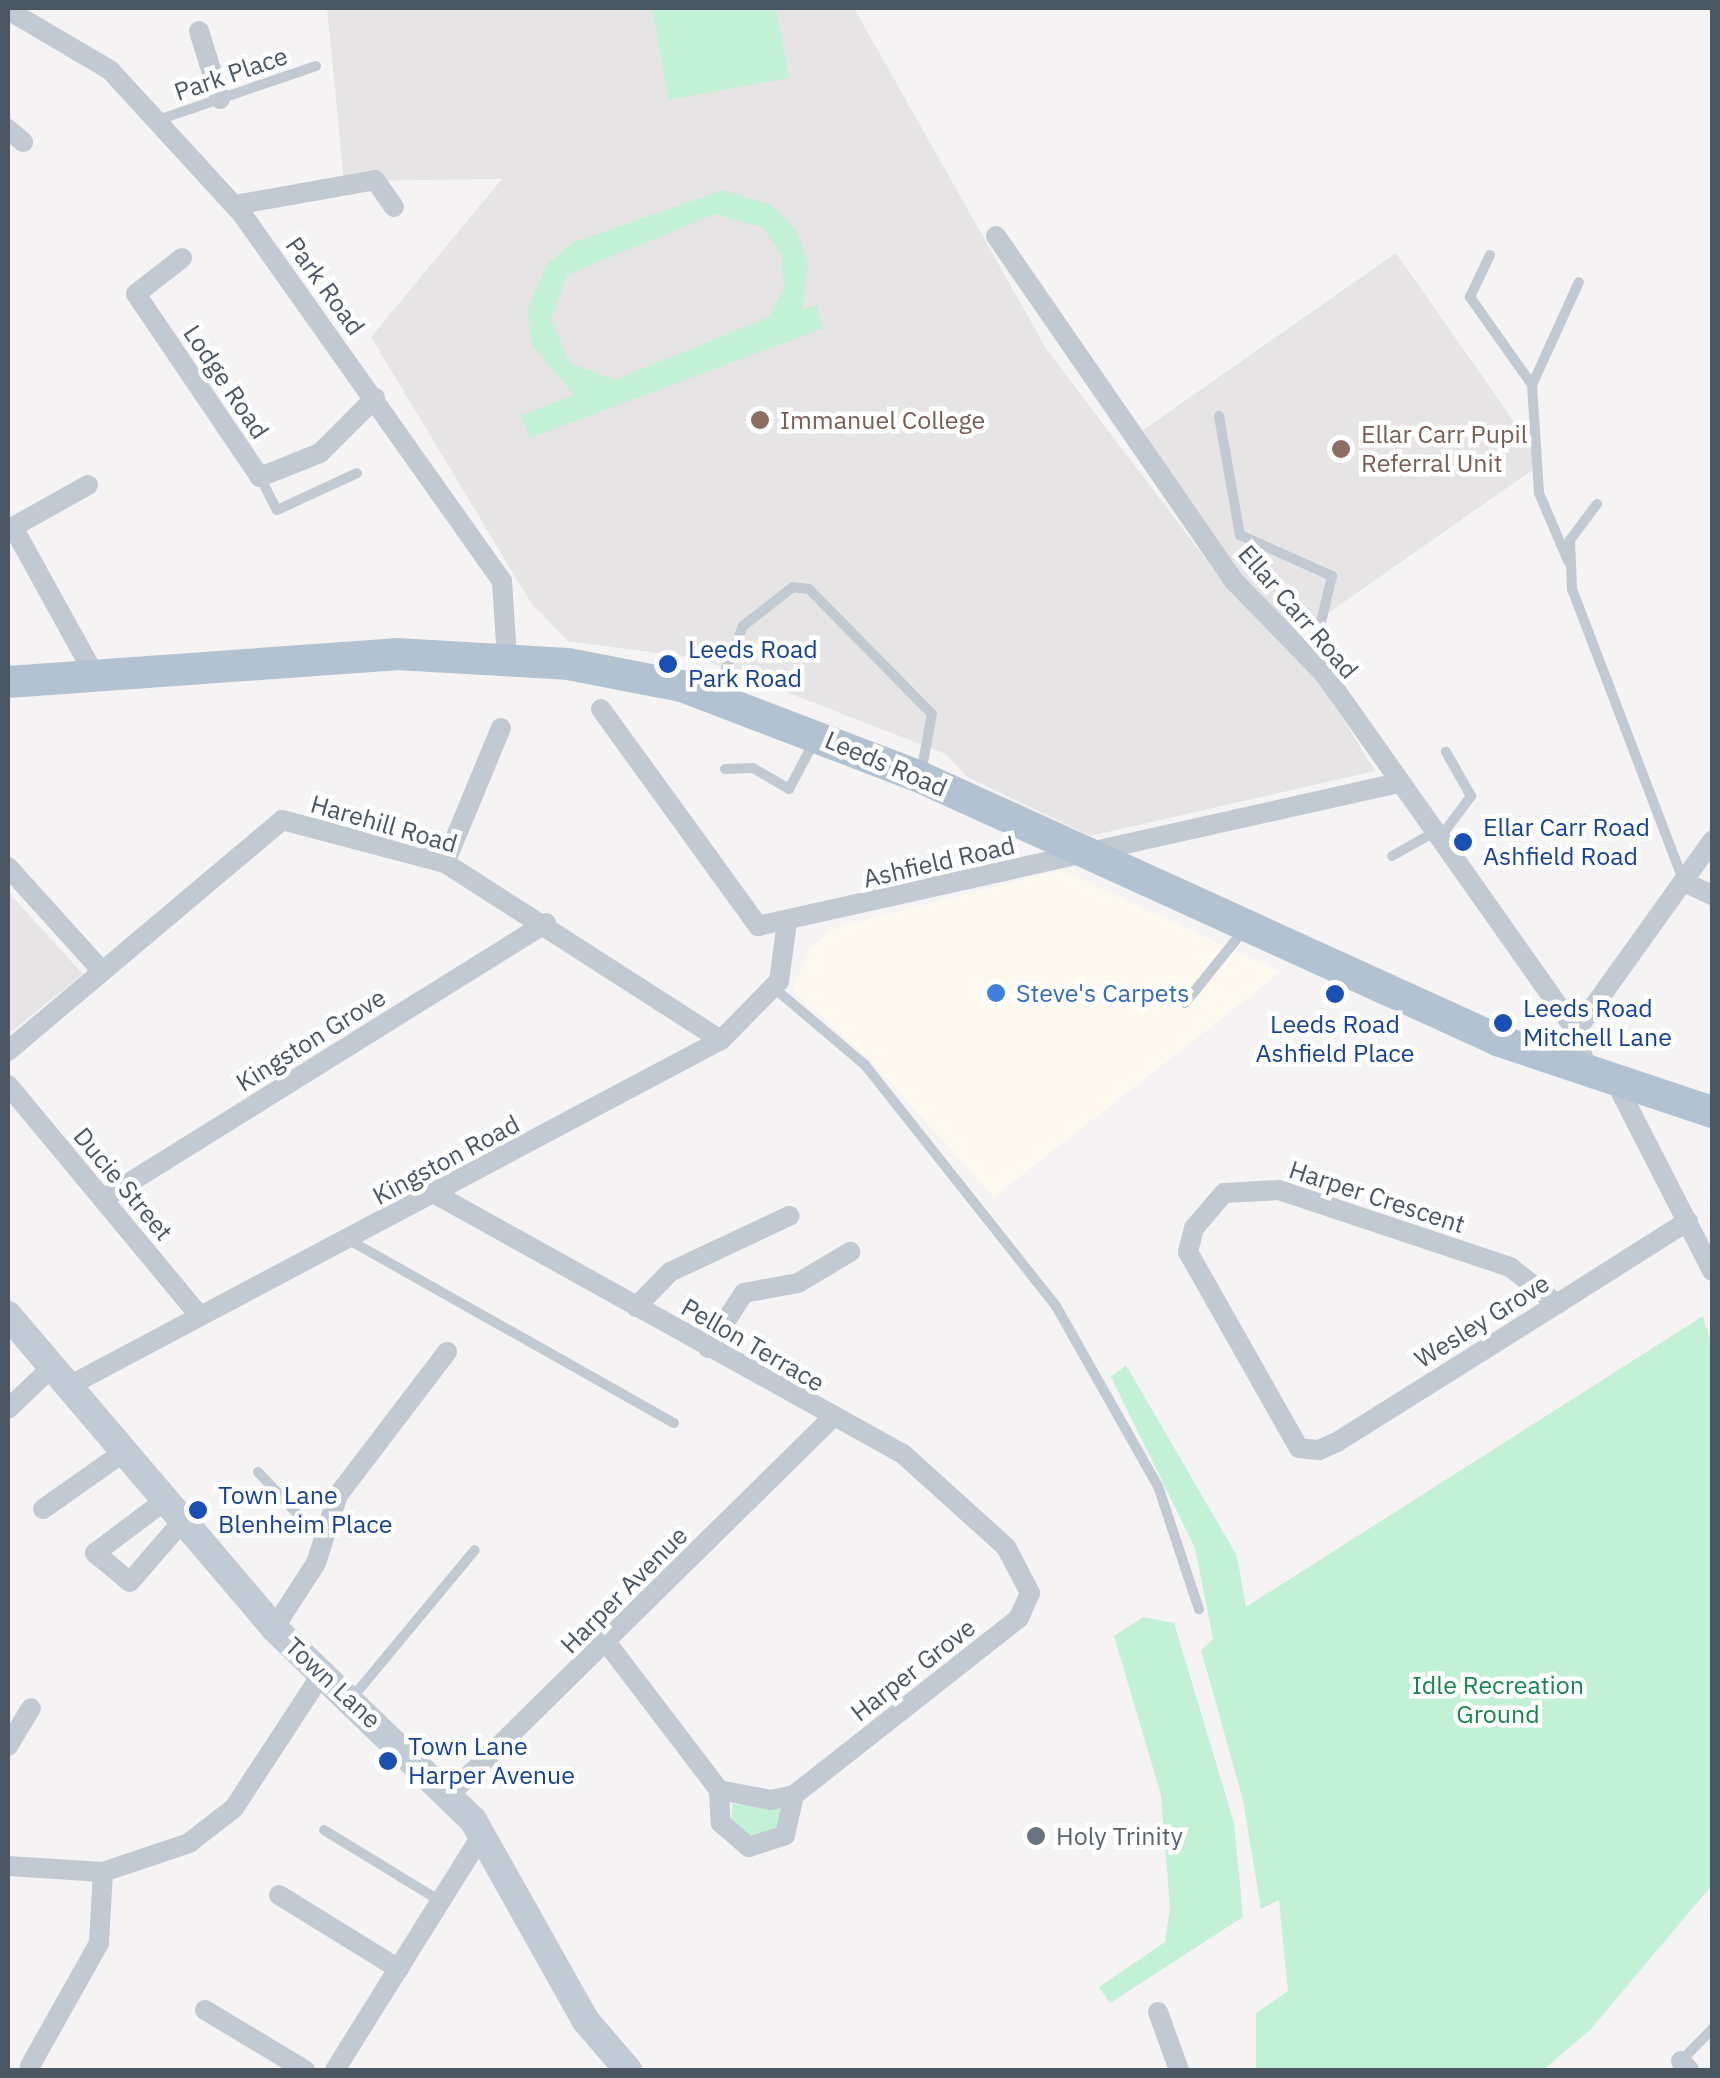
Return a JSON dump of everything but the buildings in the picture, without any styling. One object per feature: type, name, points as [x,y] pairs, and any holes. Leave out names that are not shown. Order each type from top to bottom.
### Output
[{"type":"main road","name":"Leeds Road","points":[[8,682],[93,672],[396,654],[591,668],[716,698],[818,734],[920,777],[1245,930],[1602,1078],[1712,1112]]},
{"type":"street","name":"Park Road","points":[[8,10],[110,70],[234,205],[376,398],[502,581],[507,659]]},
{"type":"street","points":[[199,31],[220,99]]},
{"type":"street","points":[[234,205],[375,180],[394,207]]},
{"type":"street","name":"Ellar Carr Road","points":[[996,236],[1235,582],[1312,661],[1394,784],[1576,1030],[1688,1221],[1712,1271]]},
{"type":"street","name":"Lodge Road","points":[[182,258],[136,294],[260,478],[320,453],[376,398]]},
{"type":"street","points":[[88,485],[10,528],[93,672]]},
{"type":"street","name":"Ashfield Road","points":[[601,709],[746,919],[786,922],[1394,784]]},
{"type":"street","points":[[444,863],[501,728]]},
{"type":"street","name":"Harehill Road","points":[[8,1051],[282,820],[444,863],[546,923],[721,1040]]},
{"type":"street","points":[[1576,1030],[1712,842]]},
{"type":"street","points":[[8,867],[102,971]]},
{"type":"street","points":[[1684,882],[1712,895]]},
{"type":"street","points":[[774,988],[786,922]]},
{"type":"street","name":"Kingston Grove","points":[[102,1199],[546,923]]},
{"type":"street","name":"Kingston Road","points":[[8,1408],[58,1379],[200,1316],[437,1195],[721,1040],[774,988]]},
{"type":"street","name":"Ducie Street","points":[[8,1085],[200,1316]]},
{"type":"street","name":"Harper Crescent","points":[[1299,1448],[1195,1278],[1194,1228],[1224,1193],[1279,1190],[1510,1268],[1557,1304]]},
{"type":"street","name":"Pellon Terrace","points":[[437,1195],[831,1418],[903,1454],[1022,1566]]},
{"type":"street","points":[[636,1306],[670,1272],[789,1216]]},
{"type":"street","name":"Wesley Grove","points":[[1299,1448],[1337,1442],[1688,1221]]},
{"type":"street","points":[[708,1348],[744,1294],[798,1283],[850,1252]]},
{"type":"street","name":"Town Lane","points":[[8,1315],[58,1379],[274,1628],[450,1794],[483,1833],[586,2020],[628,2070]]},
{"type":"street","points":[[274,1628],[324,1543],[338,1495],[447,1352]]},
{"type":"street","name":"Harper Avenue","points":[[450,1794],[831,1418]]},
{"type":"street","points":[[43,1509],[122,1454]]},
{"type":"street","name":"Harper Grove","points":[[607,1643],[718,1790],[720,1824],[749,1847],[785,1835],[794,1795],[1019,1618],[1030,1592],[1022,1566]]},
{"type":"street","points":[[8,1866],[103,1872],[170,1852],[234,1808],[323,1672]]},
{"type":"street","points":[[8,1746],[30,1708]]},
{"type":"street","points":[[718,1790],[754,1800],[794,1795]]},
{"type":"street","points":[[335,2070],[483,1833]]},
{"type":"street","points":[[8,2059],[32,2068],[98,1943],[103,1872]]},
{"type":"street","points":[[280,1895],[399,1969]]},
{"type":"street","points":[[205,2010],[305,2070]]},
{"type":"street","points":[[1158,2012],[1179,2070]]},
{"type":"lane","name":"Park Place","points":[[158,120],[316,66]]},
{"type":"lane","points":[[1490,255],[1470,297],[1532,386]]},
{"type":"lane","points":[[1579,282],[1532,386],[1539,493],[1568,562],[1607,692],[1649,772],[1684,882]]},
{"type":"lane","points":[[1219,416],[1240,535],[1329,567],[1312,661]]},
{"type":"lane","points":[[260,478],[277,510],[357,473]]},
{"type":"lane","points":[[1568,562],[1570,540],[1596,504]]},
{"type":"lane","points":[[716,698],[743,626],[793,586],[809,589],[932,714],[920,777]]},
{"type":"lane","points":[[725,769],[753,768],[789,789],[818,734]]},
{"type":"lane","points":[[1392,856],[1436,836],[1470,796],[1446,752]]},
{"type":"lane","points":[[1185,1003],[1245,930]]},
{"type":"lane","points":[[774,988],[865,1065],[1056,1306],[1158,1486],[1199,1609]]},
{"type":"lane","points":[[349,1240],[674,1423]]},
{"type":"lane","points":[[258,1472],[324,1543]]},
{"type":"lane","points":[[351,1698],[474,1550]]},
{"type":"lane","points":[[324,1830],[442,1902]]},
{"type":"lane","points":[[1685,2066],[1712,2029]]},
{"type":"shaded area","name":"Immanuel College","points":[[327,8],[854,8],[1047,350],[1227,587],[1319,680],[1375,771],[1090,836],[966,776],[946,754],[701,659],[568,641],[531,603],[371,337],[502,179],[344,181]]},
{"type":"shaded area","name":"Ellar Carr Pupil Referral Unit","points":[[1396,253],[1543,463],[1284,644],[1137,434]]},
{"type":"shaded area","points":[[1062,870],[1281,972],[994,1197],[866,1056],[792,991],[811,947],[836,927]]},
{"type":"shaded area","points":[[8,892],[83,974],[8,1034]]},
{"type":"green space","points":[[652,8],[776,8],[789,78],[669,100]]},
{"type":"green space","points":[[723,190],[772,205],[796,230],[808,262],[802,310],[816,305],[824,328],[530,438],[521,415],[574,395],[532,345],[527,312],[546,265],[572,243]],"holes":[[[715,214],[762,227],[781,254],[784,287],[769,317],[615,380],[570,363],[551,320],[567,275]]]},
{"type":"green space","name":"Idle Recreation Ground","points":[[1703,1316],[1712,1346],[1712,1885],[1590,2030],[1543,2070],[1256,2070],[1256,2013],[1288,1991],[1279,1900],[1261,1909],[1243,1800],[1201,1650],[1213,1639],[1195,1548],[1111,1377],[1126,1365],[1237,1556],[1246,1607]]},
{"type":"green space","points":[[1143,1617],[1174,1623],[1234,1823],[1243,1917],[1110,2003],[1099,1987],[1165,1942],[1170,1907],[1161,1795],[1114,1636]]},
{"type":"green space","points":[[732,1804],[783,1807],[784,1825],[759,1841],[731,1830]]},
{"type":"place","name":"Immanuel College","points":[[760,420]]},
{"type":"place","name":"Ellar Carr Pupil Referral Unit","points":[[1341,449]]},
{"type":"place","name":"Leeds Road Park Road","points":[[668,664]]},
{"type":"place","name":"Ellar Carr Road Ashfield Road","points":[[1463,842]]},
{"type":"place","name":"Steve's Carpets","points":[[996,993]]},
{"type":"place","name":"Leeds Road Ashfield Place","points":[[1335,994]]},
{"type":"place","name":"Leeds Road Mitchell Lane","points":[[1503,1023]]},
{"type":"place","name":"Town Lane Blenheim Place","points":[[198,1510]]},
{"type":"place","name":"Town Lane Harper Avenue","points":[[388,1761]]},
{"type":"place","name":"Holy Trinity","points":[[1036,1836]]}]
